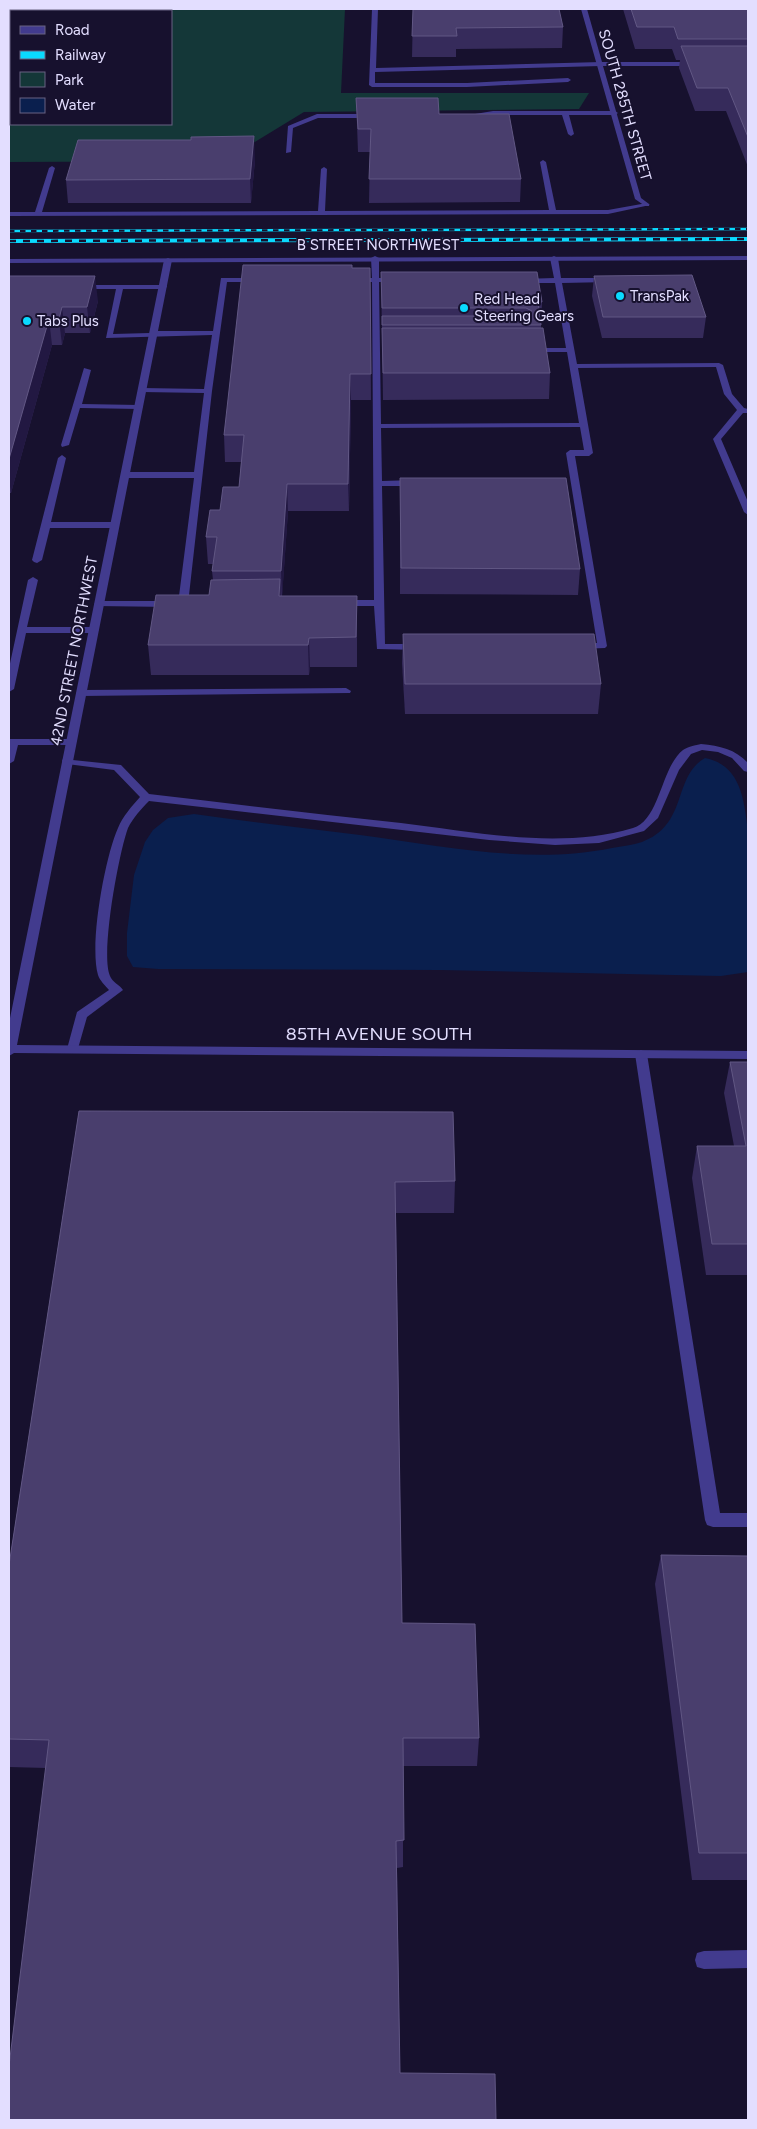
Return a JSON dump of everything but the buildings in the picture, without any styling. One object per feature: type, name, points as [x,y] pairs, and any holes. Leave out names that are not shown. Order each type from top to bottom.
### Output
[{"type":"street","points":[[374,9],[372,85],[467,85],[568,80]]},
{"type":"street","name":"SOUTH 285TH STREET","points":[[553,212],[608,212],[646,205],[638,199],[584,9]]},
{"type":"street","points":[[373,70],[601,64],[701,64]]},
{"type":"street","points":[[467,115],[493,113],[615,113]]},
{"type":"street","points":[[565,113],[571,134]]},
{"type":"street","points":[[476,115],[478,124]]},
{"type":"street","points":[[288,152],[290,127],[317,116],[377,116]]},
{"type":"street","points":[[9,214],[553,212],[544,162]]},
{"type":"street","points":[[38,214],[52,168]]},
{"type":"street","points":[[322,213],[324,169]]},
{"type":"street","points":[[375,258],[376,333],[381,350],[377,426],[380,647],[428,646]]},
{"type":"street","name":"B STREET NORTHWEST","points":[[9,261],[375,258],[748,258]]},
{"type":"street","points":[[554,258],[589,453],[570,453],[571,483],[602,646],[573,646]]},
{"type":"street","name":"42ND STREET NORTHWEST","points":[[9,1050],[168,260]]},
{"type":"street","points":[[183,604],[208,391],[224,280],[262,280]]},
{"type":"street","points":[[347,280],[403,280]]},
{"type":"street","points":[[517,280],[617,280]]},
{"type":"street","points":[[74,287],[163,287]]},
{"type":"street","points":[[120,287],[109,336],[216,333]]},
{"type":"street","points":[[376,333],[386,333]]},
{"type":"street","points":[[522,350],[570,350]]},
{"type":"street","points":[[574,366],[719,365],[728,394],[745,410],[717,440],[748,512]]},
{"type":"street","points":[[65,445],[87,370]]},
{"type":"street","points":[[142,390],[208,391]]},
{"type":"street","points":[[77,406],[139,407]]},
{"type":"street","points":[[377,426],[584,425]]},
{"type":"street","points":[[37,560],[62,458]]},
{"type":"street","points":[[125,475],[198,475]]},
{"type":"street","points":[[378,484],[423,483]]},
{"type":"street","points":[[46,525],[115,525]]},
{"type":"street","points":[[9,689],[33,580]]},
{"type":"street","points":[[330,604],[379,603]]},
{"type":"street","points":[[99,604],[193,604]]},
{"type":"street","points":[[22,630],[94,630]]},
{"type":"street","points":[[82,693],[346,691]]},
{"type":"street","points":[[9,761],[11,742],[71,742]]},
{"type":"street","points":[[67,761],[117,767],[146,797],[555,842],[599,840],[640,829],[654,816],[674,770],[688,752],[701,747],[720,749],[736,756],[748,769]]},
{"type":"street","points":[[72,1050],[81,1015],[117,990],[104,978],[100,953],[110,881],[116,848],[123,828],[132,812],[146,797]]},
{"type":"street","name":"85TH AVENUE SOUTH","points":[[9,1050],[748,1055]]},
{"type":"street","points":[[641,1054],[713,1520],[748,1520]]},
{"type":"street","points":[[704,1960],[748,1959]]},
{"type":"green space","points":[[9,9],[345,9],[341,93],[589,93],[579,109],[304,112],[245,148],[247,161],[9,162]]},
{"type":"water","points":[[705,758],[717,762],[733,776],[745,808],[748,831],[748,972],[721,976],[441,970],[158,969],[133,967],[127,956],[127,933],[134,875],[145,842],[153,830],[168,818],[194,814],[486,852],[550,855],[581,853],[639,843],[657,834],[674,813],[688,777],[695,766]]},
{"type":"railway","points":[[9,231],[748,229]]},
{"type":"railway","points":[[9,241],[748,239]]},
{"type":"place","name":"TransPak","points":[[620,296]]},
{"type":"place","name":"Red Head Steering Gears","points":[[464,308]]},
{"type":"place","name":"Tabs Plus","points":[[27,321]]}]
